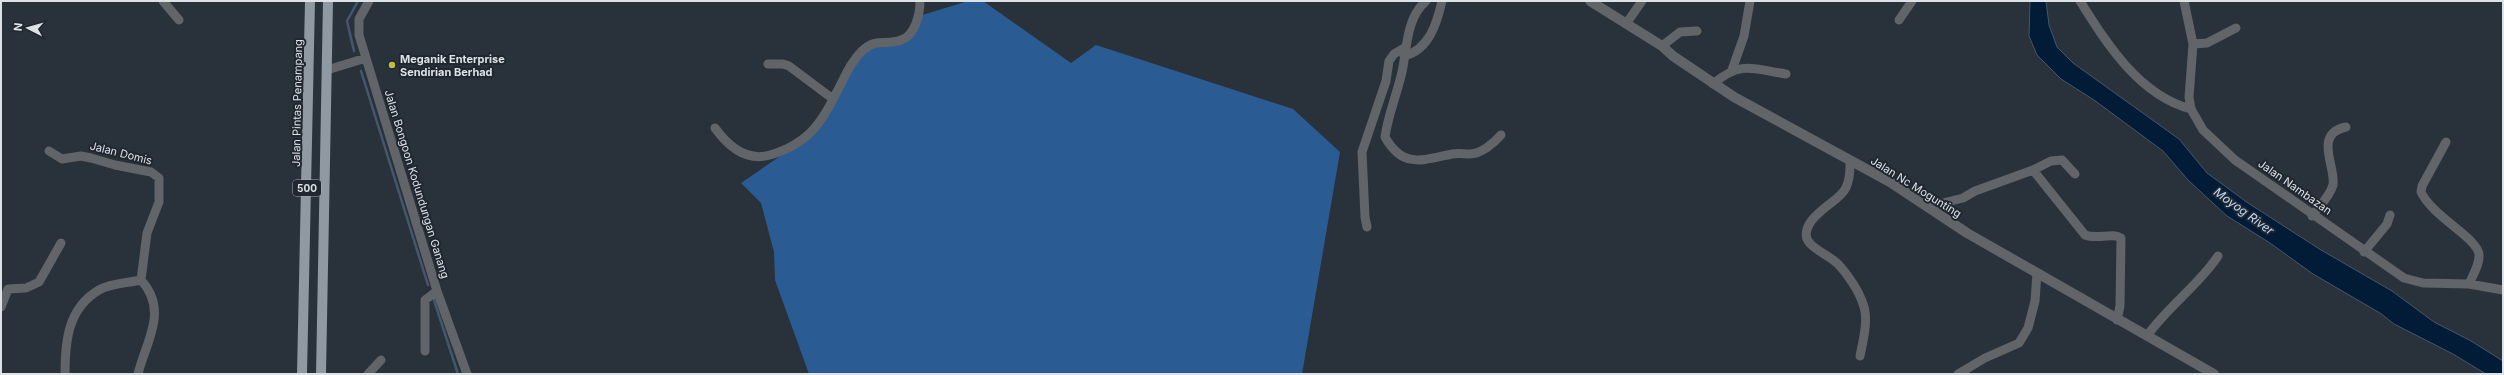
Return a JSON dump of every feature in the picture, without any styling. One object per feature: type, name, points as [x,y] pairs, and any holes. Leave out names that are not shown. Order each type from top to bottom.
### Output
[{"type":"main road","name":"Jalan Pintas Penampang","points":[[302,374],[310,1]]},
{"type":"main road","name":"500","points":[[321,374],[328,1]]},
{"type":"street","points":[[163,1],[179,20]]},
{"type":"street","name":"Jalan Bongoon Kodundungan Ganang","points":[[369,1],[360,19],[358,27],[366,58],[436,291],[467,374]]},
{"type":"street","points":[[715,128],[738,152],[754,157],[764,157],[792,147],[807,137],[824,118],[856,57],[867,46],[876,42],[901,41],[906,37],[917,22],[920,1]]},
{"type":"street","points":[[1426,1],[1420,6],[1404,52],[1385,137],[1395,152],[1413,160],[1438,158],[1452,154],[1472,154],[1495,142],[1501,135]]},
{"type":"street","points":[[1367,227],[1365,217],[1362,152],[1386,81],[1389,61],[1394,54],[1418,50],[1429,37],[1442,1]]},
{"type":"street","name":"Jalan Nc Mogunting","points":[[1590,1],[1662,46],[1673,56],[1713,84],[1890,182],[1968,233],[2117,320],[2214,374]]},
{"type":"street","points":[[1626,24],[1642,1]]},
{"type":"street","points":[[1732,70],[1744,36],[1750,1]]},
{"type":"street","points":[[1898,20],[1912,1]]},
{"type":"street","points":[[2080,1],[2099,32],[2131,72],[2161,96],[2179,106],[2191,109]]},
{"type":"street","name":"Jalan Nambazan","points":[[2184,1],[2193,44],[2189,85],[2191,109],[2203,130],[2222,149],[2312,216],[2404,278],[2414,282],[2469,284],[2503,290]]},
{"type":"street","points":[[2193,44],[2207,43],[2236,28]]},
{"type":"street","points":[[1662,46],[1680,32],[1697,31]]},
{"type":"street","points":[[327,70],[366,58]]},
{"type":"street","points":[[768,64],[783,64],[789,66],[833,99]]},
{"type":"street","points":[[1713,84],[1732,70],[1739,68],[1786,74]]},
{"type":"street","points":[[2312,216],[2330,192],[2333,185],[2328,160],[2330,137],[2337,129],[2346,128]]},
{"type":"street","points":[[2446,142],[2422,186],[2421,192],[2438,215],[2466,236],[2477,248],[2478,261],[2469,284]]},
{"type":"street","name":"Jalan Domis","points":[[49,151],[62,159],[82,156],[115,166],[151,172],[158,178],[159,202],[147,233],[141,280]]},
{"type":"street","points":[[1927,207],[1963,198],[1985,187],[2033,170],[2050,161],[2062,160],[2075,174]]},
{"type":"street","points":[[1850,161],[1850,177],[1846,191],[1812,220],[1808,225],[1807,237],[1813,247],[1840,266],[1863,304],[1866,318],[1860,356]]},
{"type":"street","points":[[2033,170],[2085,235],[2093,238],[2114,235],[2121,238],[2120,306],[2117,320]]},
{"type":"street","points":[[2364,252],[2387,224],[2390,215]]},
{"type":"street","points":[[1,307],[8,289],[26,288],[39,282],[61,243]]},
{"type":"street","points":[[2147,336],[2165,313],[2208,271],[2218,256]]},
{"type":"street","points":[[1958,374],[1985,358],[2019,343],[2028,328],[2035,301],[2037,273]]},
{"type":"street","points":[[65,374],[66,341],[72,319],[78,309],[99,290],[141,280],[154,302],[154,320],[152,336],[144,351],[138,374]]},
{"type":"street","points":[[425,351],[424,300],[436,291]]},
{"type":"street","points":[[368,374],[381,360]]},
{"type":"shaded area","points":[[968,1],[983,1],[1071,63],[1096,45],[1293,109],[1340,152],[1302,374],[809,374],[775,280],[774,252],[761,203],[741,183],[814,133],[856,63],[872,46],[906,35],[916,17]]},
{"type":"water","name":"Moyog River","points":[[2030,1],[2046,1],[2049,25],[2057,47],[2073,63],[2179,139],[2207,173],[2248,203],[2321,250],[2392,291],[2434,322],[2471,341],[2503,361],[2503,374],[2486,374],[2453,354],[2394,324],[2380,313],[2313,274],[2270,243],[2227,216],[2188,180],[2163,151],[2094,100],[2061,79],[2037,55],[2029,36]]},
{"type":"waterway","points":[[354,51],[347,21],[358,1]]},
{"type":"waterway","points":[[361,71],[428,285]]},
{"type":"waterway","points":[[433,297],[458,374]]},
{"type":"place","name":"Meganik Enterprise Sendirian Berhad","points":[[392,65]]}]
